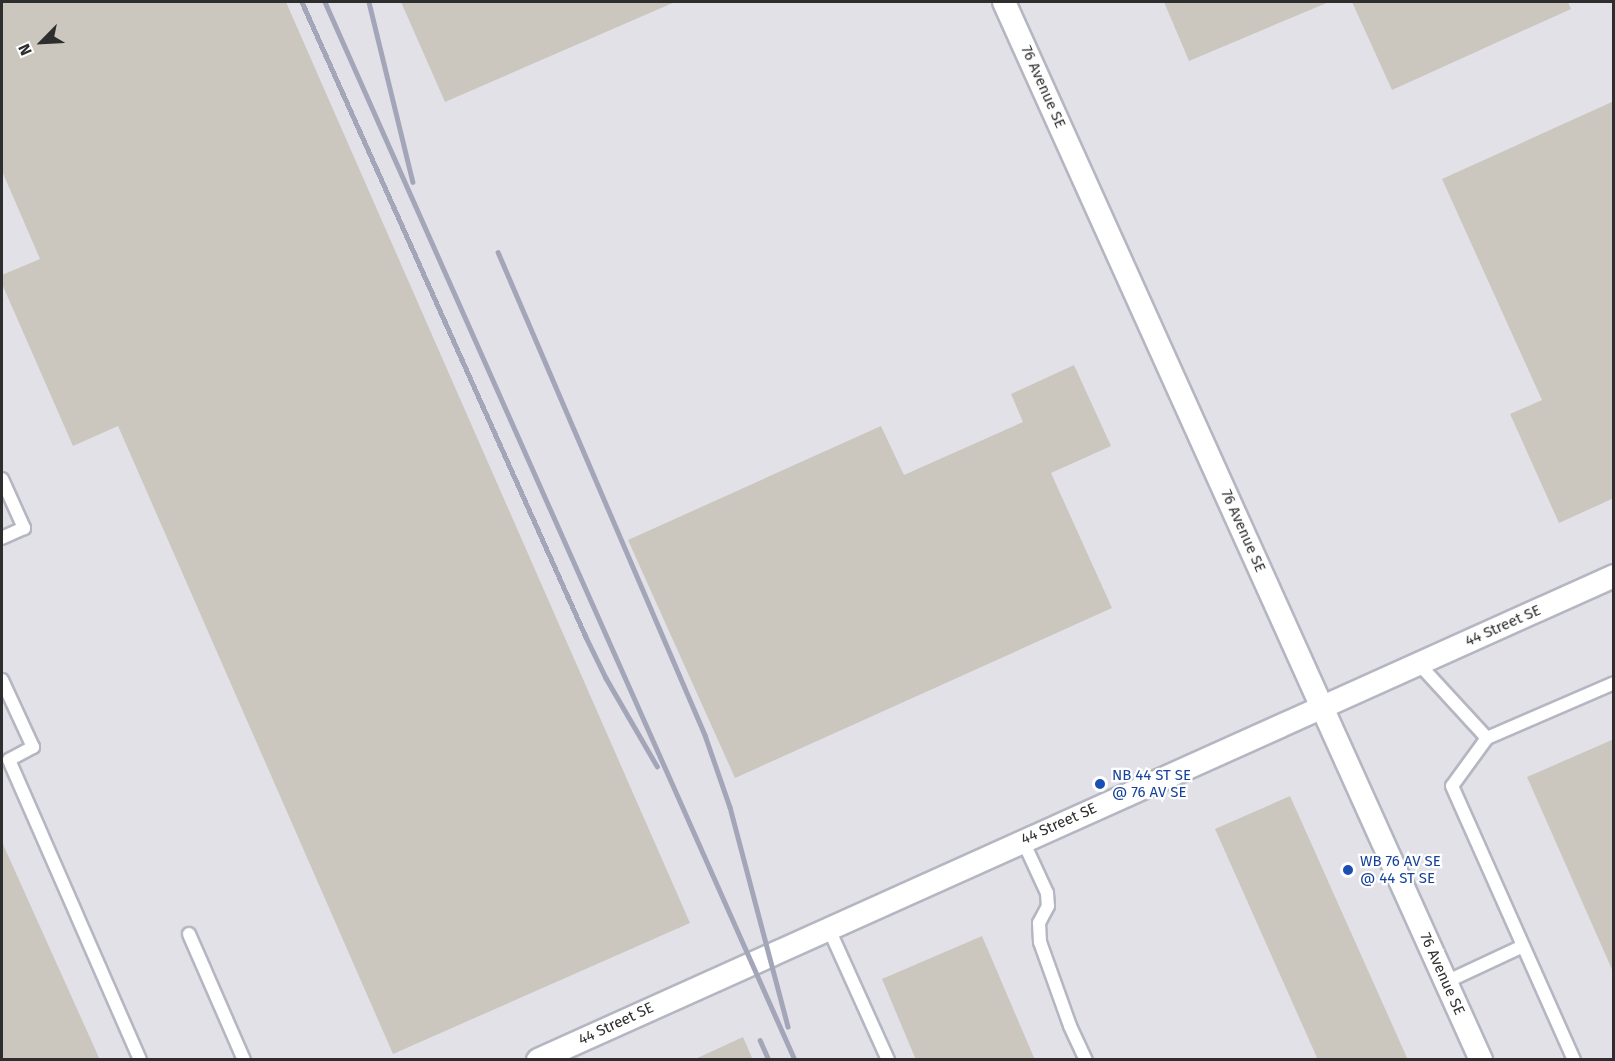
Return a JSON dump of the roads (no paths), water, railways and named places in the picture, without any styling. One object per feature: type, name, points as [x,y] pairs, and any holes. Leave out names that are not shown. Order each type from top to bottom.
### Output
[{"type":"street","name":"76 Avenue SE","points":[[1004,2],[1481,1059]]},
{"type":"street","name":"44 Street SE","points":[[538,1059],[1614,576]]},
{"type":"lane","points":[[2,478],[24,528],[2,538]]},
{"type":"lane","points":[[1418,663],[1487,738]]},
{"type":"lane","points":[[2,680],[33,747],[9,760],[140,1059]]},
{"type":"lane","points":[[1574,1059],[1452,786],[1487,738],[1614,683]]},
{"type":"lane","points":[[1023,840],[1047,893],[1048,906],[1039,923],[1040,942],[1070,1026],[1086,1059]]},
{"type":"lane","points":[[828,927],[888,1059]]},
{"type":"lane","points":[[189,934],[244,1059]]},
{"type":"lane","points":[[1446,982],[1523,946]]},
{"type":"railway","points":[[302,2],[586,637],[606,678],[657,766]]},
{"type":"railway","points":[[325,2],[795,1060]]},
{"type":"railway","points":[[369,2],[413,182]]},
{"type":"railway","points":[[498,252],[705,735],[730,807],[788,1026]]},
{"type":"railway","points":[[760,1040],[769,1060]]},
{"type":"place","name":"NB 44 ST SE @ 76 AV SE","points":[[1100,784]]},
{"type":"place","name":"WB 76 AV SE @ 44 ST SE","points":[[1348,870]]}]
